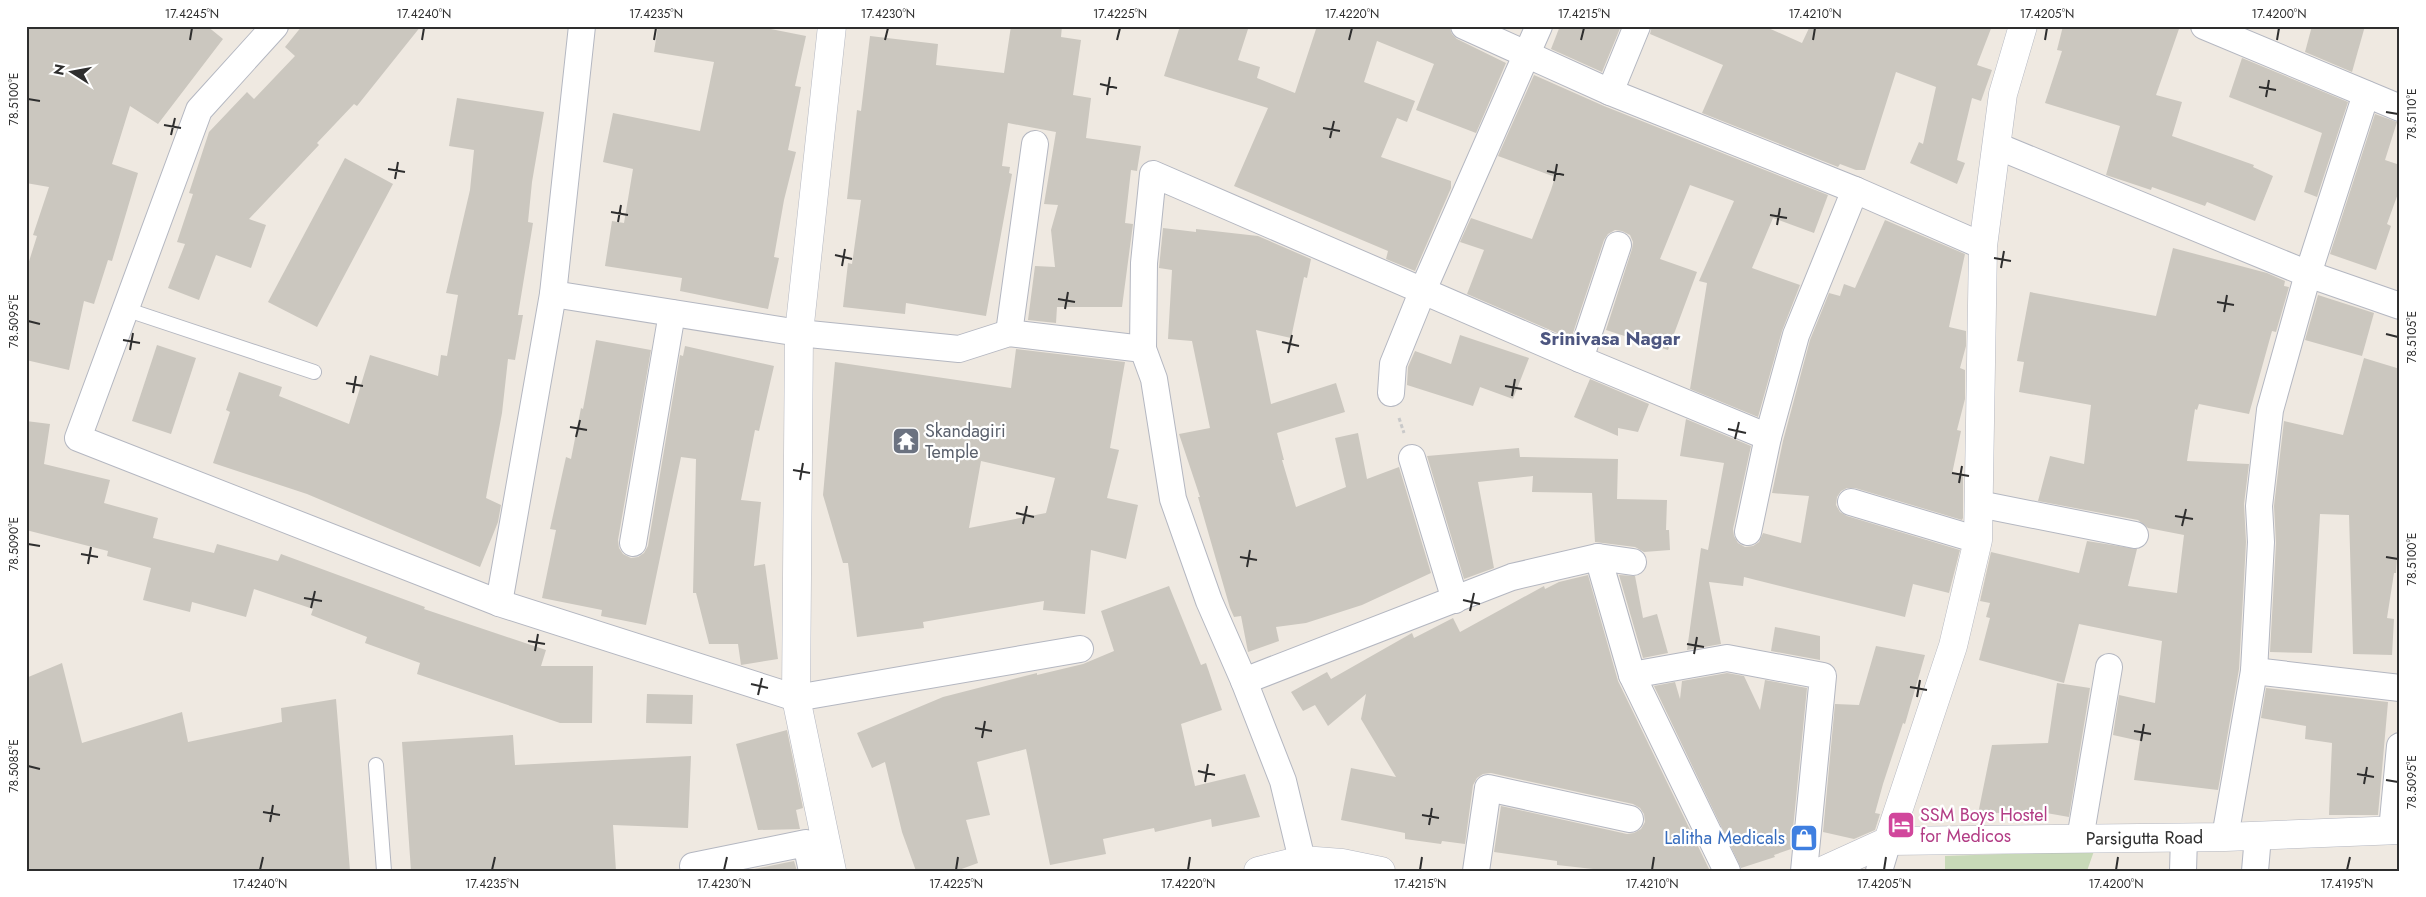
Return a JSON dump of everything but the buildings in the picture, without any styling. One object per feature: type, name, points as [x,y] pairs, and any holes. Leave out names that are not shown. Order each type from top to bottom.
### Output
[{"type":"street","points":[[275,26],[199,110],[78,438],[499,603],[796,698],[1080,649]]},
{"type":"street","points":[[499,603],[553,294],[582,26]]},
{"type":"street","points":[[832,26],[799,333],[796,698],[832,871]]},
{"type":"street","points":[[1464,26],[1610,92],[1855,190],[1983,246]]},
{"type":"street","points":[[1391,393],[1394,364],[1423,290],[1538,26]]},
{"type":"street","points":[[1610,92],[1637,26]]},
{"type":"street","points":[[1879,871],[1953,646],[1978,540],[1983,246],[2003,94],[2023,26]]},
{"type":"street","points":[[2204,26],[2235,32],[2366,94],[2400,108]]},
{"type":"street","points":[[2225,836],[2254,671],[2261,542],[2260,506],[2270,410],[2308,274],[2366,94]]},
{"type":"street","points":[[1009,333],[1035,144]]},
{"type":"street","points":[[1997,146],[2308,274],[2400,306]]},
{"type":"street","points":[[1302,866],[1283,781],[1244,681],[1208,602],[1173,499],[1154,379],[1143,349],[1144,263],[1153,174],[1580,359],[1768,437]]},
{"type":"street","points":[[1748,532],[1768,437],[1796,335],[1855,190]]},
{"type":"street","points":[[1580,359],[1618,245]]},
{"type":"street","points":[[553,294],[799,333],[959,350],[1009,333],[1143,349]]},
{"type":"street","points":[[633,543],[672,313]]},
{"type":"street","points":[[1412,458],[1455,600]]},
{"type":"street","points":[[1851,502],[1978,540]]},
{"type":"street","points":[[1979,504],[2135,535]]},
{"type":"street","points":[[1244,681],[1512,577],[1598,556],[1633,562]]},
{"type":"street","points":[[1598,556],[1632,675],[1727,871]]},
{"type":"street","points":[[1632,675],[1727,658],[1823,676],[1804,871]]},
{"type":"street","points":[[2080,838],[2109,667]]},
{"type":"street","points":[[2254,671],[2400,688]]},
{"type":"street","points":[[2396,830],[2400,746]]},
{"type":"street","points":[[1476,871],[1488,788],[1630,819]]},
{"type":"street","name":"Parsigutta Road","points":[[1888,841],[2258,836],[2396,830]]},
{"type":"street","points":[[2255,871],[2258,836]]},
{"type":"street","points":[[2184,837],[2184,871]]},
{"type":"street","points":[[1822,871],[1888,841]]},
{"type":"street","points":[[694,871],[693,866],[806,842],[812,871]]},
{"type":"street","points":[[1258,871],[1342,863],[1381,871]]},
{"type":"lane","points":[[125,309],[314,372]]},
{"type":"lane","points":[[376,765],[384,871]]},
{"type":"path","points":[[1391,393],[1412,458]]},
{"type":"green space","points":[[2094,851],[2087,871],[1945,871],[1945,856]]},
{"type":"place","name":"Skandagiri Temple","points":[[906,441]]},
{"type":"place","name":"SSM Boys Hostel for Medicos","points":[[1901,825]]},
{"type":"place","name":"Lalitha Medicals","points":[[1804,838]]},
{"type":"district","name":"Srinivasa Nagar","points":[[1610,338]]}]
